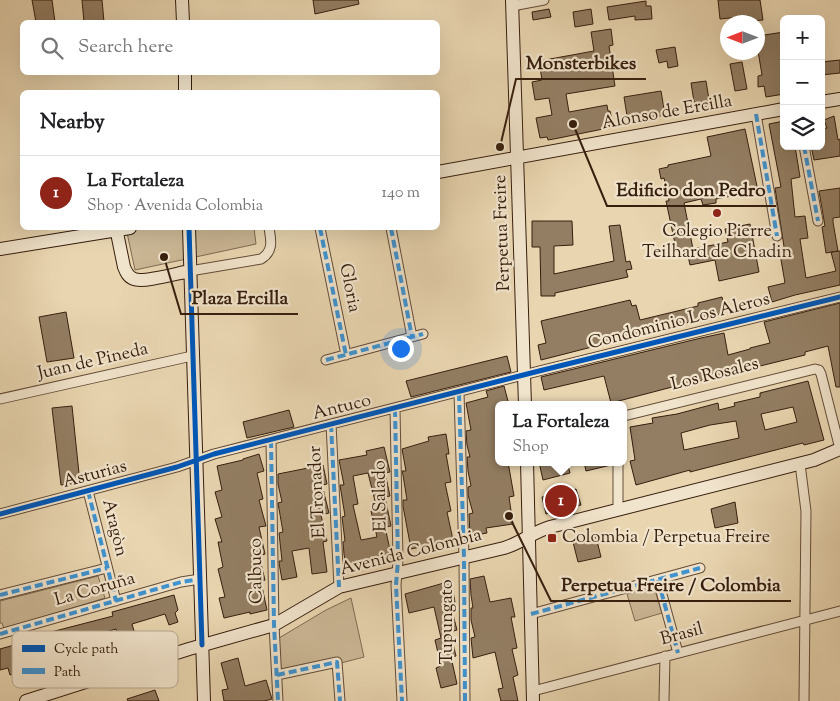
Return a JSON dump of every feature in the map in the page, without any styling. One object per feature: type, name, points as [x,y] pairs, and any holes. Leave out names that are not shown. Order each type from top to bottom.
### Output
[{"type":"street","points":[[182,0],[183,20]]},
{"type":"street","points":[[512,3],[544,0]]},
{"type":"street","name":"Perpetua Freire","points":[[512,3],[525,401]]},
{"type":"street","points":[[185,75],[186,90]]},
{"type":"street","points":[[825,101],[840,99]]},
{"type":"street","name":"Alonso de Ercilla","points":[[440,172],[780,110]]},
{"type":"street","points":[[756,114],[777,236]]},
{"type":"street","points":[[805,150],[818,221]]},
{"type":"street","points":[[0,250],[110,230]]},
{"type":"street","points":[[116,230],[126,272],[132,278],[140,280],[261,259],[271,249],[269,230]]},
{"type":"street","points":[[189,230],[204,701]]},
{"type":"street","name":"Gloria","points":[[320,230],[346,355]]},
{"type":"street","points":[[391,230],[412,337]]},
{"type":"street","name":"Condominio Los Aleros","points":[[524,375],[840,297]]},
{"type":"street","points":[[326,360],[423,334]]},
{"type":"street","name":"Juan de Pineda","points":[[0,399],[192,356]]},
{"type":"street","name":"Los Rosales","points":[[627,415],[788,374],[815,369],[819,370],[821,374],[840,449]]},
{"type":"street","name":"Antuco","points":[[196,461],[214,454],[524,375]]},
{"type":"street","name":"Tupungato","points":[[459,392],[464,558],[465,701]]},
{"type":"street","name":"El Salado","points":[[395,409],[396,585],[402,701]]},
{"type":"street","name":"El Tronador","points":[[331,424],[339,587]]},
{"type":"street","name":"Calbuco","points":[[271,440],[274,625],[278,701]]},
{"type":"street","name":"Avenida Colombia","points":[[178,653],[274,625],[339,587],[510,546],[543,529],[800,464],[821,458],[840,449]]},
{"type":"street","name":"Asturias","points":[[0,514],[196,461]]},
{"type":"street","points":[[800,464],[806,511],[804,701]]},
{"type":"street","points":[[527,466],[533,696]]},
{"type":"street","points":[[618,466],[618,509]]},
{"type":"street","name":"Aragòn","points":[[88,491],[116,601]]},
{"type":"street","points":[[0,595],[107,568]]},
{"type":"street","points":[[531,614],[700,568]]},
{"type":"street","name":"La Coruña","points":[[0,634],[182,582],[200,579]]},
{"type":"street","points":[[658,580],[678,653]]},
{"type":"street","name":"Brasil","points":[[533,696],[665,656],[840,610]]},
{"type":"street","points":[[664,701],[665,656]]},
{"type":"street","points":[[277,675],[337,662],[340,701]]},
{"type":"street","name":"Avenida Colombia","points":[[26,701],[67,688]]},
{"type":"shaded area","points":[[126,230],[254,230],[256,244],[135,270]]},
{"type":"shaded area","points":[[98,576],[105,598],[4,629],[2,623],[0,623],[0,601]]},
{"type":"shaded area","points":[[654,587],[662,613],[635,621],[627,594]]},
{"type":"shaded area","points":[[351,598],[364,657],[341,663],[340,658],[281,671],[279,638],[326,610]]},
{"type":"building","points":[[32,0],[52,0],[55,20],[36,20]]},
{"type":"building","points":[[82,0],[102,0],[104,20],[84,20]]},
{"type":"building","points":[[313,0],[358,0],[359,4],[315,14]]},
{"type":"building","points":[[718,0],[760,0],[762,15],[720,15],[720,19]]},
{"type":"building","points":[[646,1],[646,6],[651,6],[652,19],[635,20],[635,16],[609,20],[607,7]]},
{"type":"building","points":[[549,9],[551,17],[533,20],[532,12]]},
{"type":"building","points":[[591,9],[593,24],[575,27],[573,12]]},
{"type":"building","points":[[611,29],[613,45],[609,46],[615,86],[566,94],[569,112],[607,105],[612,120],[608,121],[610,126],[548,140],[547,137],[540,138],[536,118],[552,115],[549,98],[535,100],[532,82],[542,80],[539,61],[594,51],[591,32]]},
{"type":"building","points":[[780,33],[780,95],[766,97],[764,86],[758,87],[758,76],[762,75],[760,60],[765,60],[765,35]]},
{"type":"building","points":[[675,47],[678,66],[668,68],[667,61],[659,63],[656,50]]},
{"type":"building","points":[[840,60],[840,73],[825,75],[825,62]]},
{"type":"building","points":[[742,62],[747,89],[735,91],[730,64]]},
{"type":"building","points":[[706,81],[710,106],[695,108],[691,83]]},
{"type":"building","points":[[661,91],[665,115],[628,122],[624,97]]},
{"type":"building","points":[[834,116],[838,140],[840,139],[840,156],[814,160],[812,150],[825,150],[825,128],[827,128],[825,120]]},
{"type":"building","points":[[780,122],[780,150],[796,150],[800,177],[791,179],[795,217],[805,216],[808,238],[800,239],[806,278],[836,271],[831,252],[840,251],[840,285],[772,302],[768,287],[785,283],[780,254],[785,253],[775,188],[781,187],[769,124]]},
{"type":"building","points":[[745,129],[758,191],[716,199],[716,203],[703,205],[701,199],[684,203],[693,249],[728,242],[725,229],[750,224],[759,272],[719,281],[715,260],[690,265],[687,251],[677,253],[666,201],[669,201],[664,178],[661,179],[659,169],[668,167],[668,165],[711,156],[707,137]]},
{"type":"building","points":[[840,188],[840,217],[833,218],[838,251],[826,253],[822,227],[825,226],[819,191]]},
{"type":"building","points":[[532,221],[572,221],[573,245],[554,246],[554,274],[614,261],[609,226],[620,225],[626,262],[630,261],[632,269],[626,270],[628,277],[555,293],[555,296],[541,296],[540,247],[532,247]]},
{"type":"building","points":[[722,297],[725,313],[541,360],[538,345],[546,343],[541,321],[630,300],[632,306],[636,305],[640,320],[698,306],[698,303]]},
{"type":"building","points":[[840,303],[840,387],[836,387],[828,346],[805,352],[805,355],[619,401],[610,401],[604,376],[544,390],[541,377],[724,333],[728,355],[770,343],[764,322]]},
{"type":"building","points":[[66,312],[74,358],[47,362],[39,317]]},
{"type":"building","points":[[507,356],[511,372],[411,397],[406,381]]},
{"type":"building","points":[[808,381],[824,440],[804,445],[803,443],[690,472],[690,470],[636,485],[630,461],[635,460],[630,427],[653,423],[652,418],[677,414],[718,403],[719,410],[735,406],[734,403],[760,397],[760,393]],"holes":[[[793,407],[797,422],[765,430],[761,414]],[[736,421],[739,438],[684,450],[681,433],[710,425]]]},
{"type":"building","points":[[504,386],[508,401],[495,401],[495,466],[509,466],[514,496],[509,497],[513,524],[486,528],[487,533],[470,536],[469,514],[473,513],[468,495],[468,487],[471,486],[467,457],[470,457],[466,431],[471,430],[466,403],[488,397],[486,391]]},
{"type":"building","points":[[72,406],[80,483],[61,485],[52,408]]},
{"type":"building","points":[[289,410],[294,427],[247,438],[243,422]]},
{"type":"building","points":[[446,434],[449,454],[446,454],[451,482],[445,483],[451,511],[447,512],[453,540],[411,549],[403,506],[403,500],[407,500],[402,471],[406,471],[402,449],[429,441],[428,437]]},
{"type":"building","points":[[384,447],[390,472],[385,473],[390,496],[385,497],[391,526],[385,527],[392,559],[376,562],[375,559],[346,566],[342,517],[345,516],[340,485],[344,485],[339,460],[367,455],[366,451]],"holes":[[[368,473],[377,509],[371,511],[377,537],[361,540],[353,505],[358,504],[353,476]]]},
{"type":"building","points":[[259,454],[264,471],[257,473],[263,499],[259,500],[266,526],[259,527],[265,554],[259,556],[265,580],[261,582],[267,610],[224,618],[219,598],[225,597],[218,569],[223,567],[218,542],[222,542],[215,519],[222,517],[215,492],[222,490],[217,466]]},
{"type":"building","points":[[323,465],[327,484],[322,485],[329,513],[321,515],[327,541],[323,542],[327,572],[312,574],[309,548],[292,551],[297,577],[282,580],[279,563],[279,561],[282,561],[279,533],[283,532],[278,503],[282,502],[278,474]]},
{"type":"building","points":[[540,466],[568,466],[570,473],[543,480]]},
{"type":"building","points":[[585,466],[607,466],[586,471]]},
{"type":"building","points":[[576,489],[581,505],[546,514],[542,497]]},
{"type":"building","points":[[735,502],[738,523],[715,528],[711,509]]},
{"type":"building","points":[[596,537],[601,557],[578,562],[573,542]]},
{"type":"building","points":[[484,576],[490,602],[511,598],[515,617],[511,617],[517,648],[512,649],[518,675],[513,677],[518,701],[501,701],[498,689],[503,688],[495,652],[473,658],[471,638],[475,637],[471,620],[471,608],[473,608],[470,579]]},
{"type":"building","points":[[451,581],[455,602],[450,603],[457,630],[450,632],[456,656],[451,657],[457,684],[441,688],[436,668],[441,666],[435,640],[441,638],[434,607],[409,613],[405,594]]},
{"type":"building","points":[[174,595],[178,610],[175,613],[178,622],[169,625],[165,614],[132,624],[134,631],[117,631],[116,629],[109,631],[55,631],[113,616],[112,612]]},
{"type":"building","points":[[12,646],[12,674],[10,675],[8,668],[0,670],[0,649]]},
{"type":"building","points":[[238,658],[245,686],[266,680],[272,699],[264,701],[224,701],[222,690],[228,689],[221,663]]},
{"type":"building","points":[[155,690],[159,701],[128,701],[127,699]]},
{"type":"marked path","points":[[756,114],[777,236]]},
{"type":"marked path","points":[[805,150],[818,221]]},
{"type":"marked path","points":[[320,230],[346,355]]},
{"type":"marked path","points":[[391,230],[412,337]]},
{"type":"marked path","points":[[326,360],[423,334]]},
{"type":"marked path","points":[[459,393],[464,558],[465,701]]},
{"type":"marked path","points":[[395,409],[398,561],[396,585],[402,701]]},
{"type":"marked path","points":[[331,424],[339,587]]},
{"type":"marked path","points":[[271,440],[274,625],[278,701]]},
{"type":"marked path","points":[[88,491],[116,601]]},
{"type":"marked path","points":[[0,595],[107,568]]},
{"type":"marked path","points":[[531,614],[700,568]]},
{"type":"marked path","points":[[0,634],[181,582],[200,579]]},
{"type":"marked path","points":[[658,580],[678,653]]},
{"type":"marked path","points":[[277,675],[337,662],[340,701]]},
{"type":"cycle path","points":[[189,230],[202,645]]},
{"type":"cycle path","points":[[0,514],[177,467],[214,454],[840,297]]},
{"type":"place","name":"Edificio don Pedro","points":[[573,124]]},
{"type":"place","name":"Monsterbikes","points":[[500,147]]},
{"type":"place","name":"Colegio Pierre Teilhard de Chadin","points":[[717,213]]},
{"type":"place","name":"Plaza Ercilla","points":[[164,257]]},
{"type":"place","name":"La Fortaleza","points":[[561,501]]},
{"type":"place","name":"Perpetua Freire / Colombia","points":[[509,516]]},
{"type":"place","name":"Colombia / Perpetua Freire","points":[[552,538]]}]
